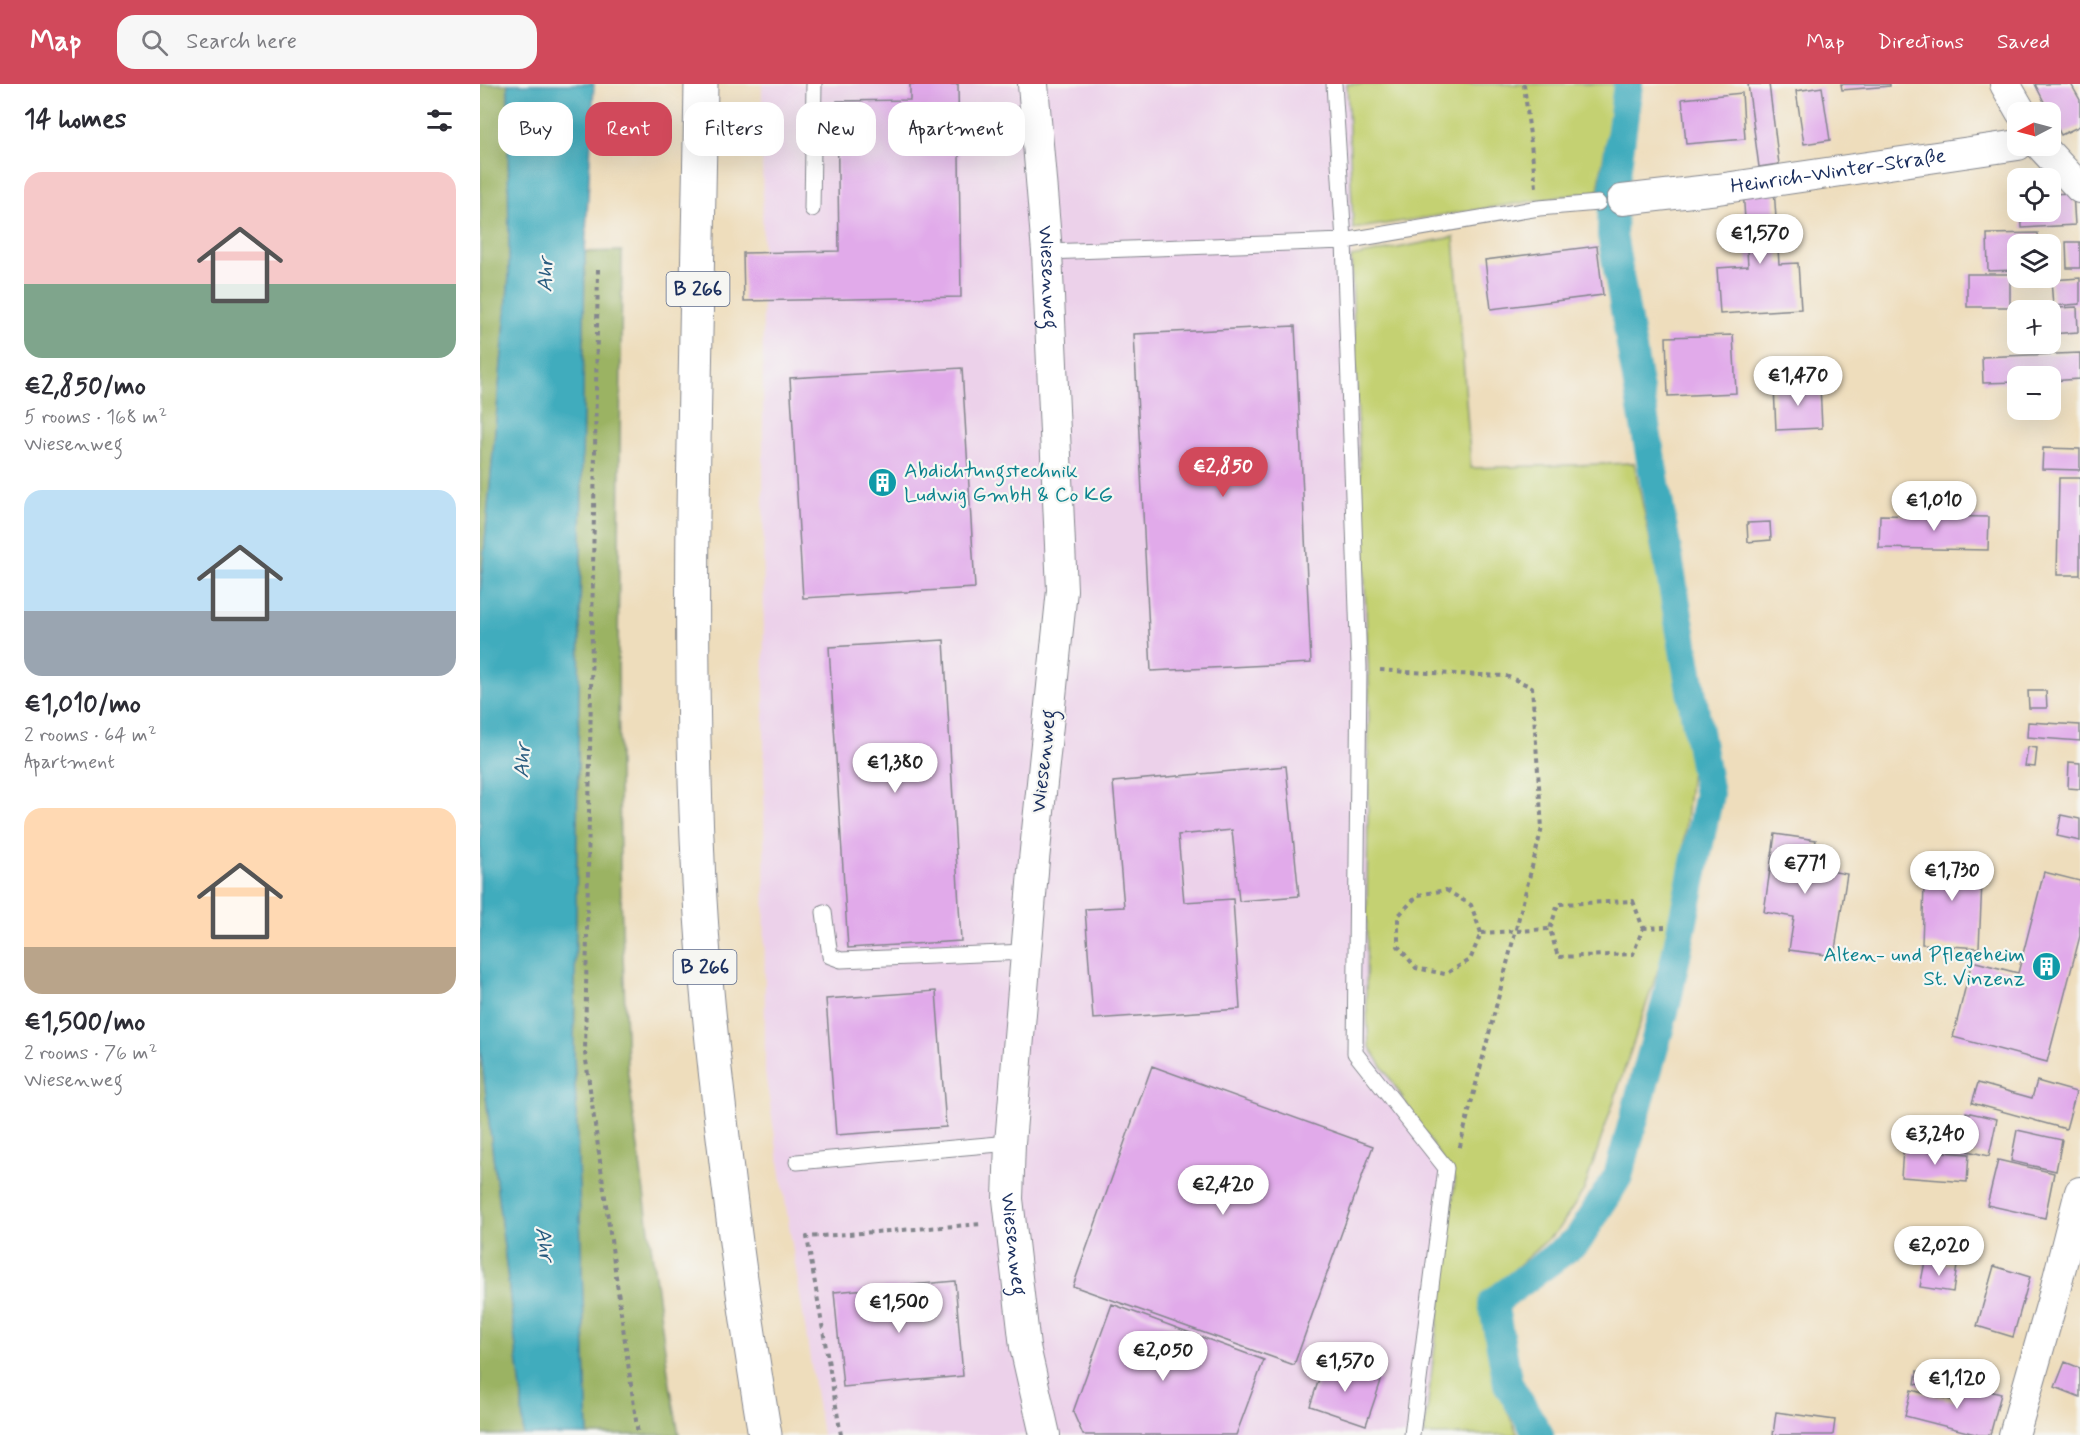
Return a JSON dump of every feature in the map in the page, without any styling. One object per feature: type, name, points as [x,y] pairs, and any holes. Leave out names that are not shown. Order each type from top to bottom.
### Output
[{"type":"highway","name":"B 266","points":[[702,84],[693,661],[698,860],[710,1029],[733,1222],[765,1435]]},
{"type":"street","name":"Wiesenweg","points":[[1033,84],[1047,252],[1062,590],[1026,952],[1010,1143],[1008,1200],[1025,1347],[1045,1435]]},
{"type":"street","points":[[2005,84],[2015,102]]},
{"type":"street","name":"Heinrich-Winter-Straße","points":[[1610,201],[1718,189],[2007,148]]},
{"type":"street","points":[[2050,156],[2080,188]]},
{"type":"street","points":[[2014,1435],[2052,1302],[2080,1192]]},
{"type":"lane","points":[[812,209],[814,84]]},
{"type":"lane","points":[[1334,84],[1344,241],[1359,667],[1355,1053],[1446,1168],[1412,1435]]},
{"type":"lane","points":[[1047,252],[1344,241],[1539,208],[1610,201]]},
{"type":"lane","points":[[824,912],[830,956],[841,960],[1026,952]]},
{"type":"lane","points":[[797,1162],[1010,1143]]},
{"type":"path","points":[[1524,84],[1539,208]]},
{"type":"path","points":[[598,269],[585,1053],[638,1435]]},
{"type":"path","points":[[1359,667],[1407,672],[1506,676],[1532,687],[1542,828],[1459,1150],[1446,1168]]},
{"type":"path","points":[[1446,890],[1471,905],[1481,933],[1470,960],[1445,974],[1416,968],[1398,946],[1398,916],[1418,895],[1446,890]]},
{"type":"path","points":[[1633,901],[1643,928],[1633,954],[1558,957],[1550,929],[1558,904],[1633,901]]},
{"type":"path","points":[[1643,928],[1665,927]]},
{"type":"path","points":[[1481,933],[1550,929]]},
{"type":"path","points":[[841,1435],[807,1237],[1010,1222]]},
{"type":"shaded area","points":[[762,84],[1347,84],[1353,229],[1351,257],[1369,686],[1366,1000],[1369,1046],[1455,1180],[1424,1435],[822,1435],[765,1073],[762,156],[784,156],[784,102],[762,102]]},
{"type":"green space","points":[[480,84],[508,84],[508,102],[498,102],[498,156],[508,156],[509,277],[480,596]]},
{"type":"green space","points":[[1347,84],[1615,84],[1598,191],[1353,229]]},
{"type":"green space","points":[[1454,237],[1471,468],[1634,463],[1663,603],[1691,769],[1677,913],[1584,1190],[1559,1229],[1479,1301],[1495,1383],[1518,1435],[1424,1435],[1455,1180],[1369,1046],[1366,1000],[1369,686],[1351,257]]},
{"type":"green space","points":[[622,251],[618,659],[620,867],[627,1066],[669,1379],[679,1435],[588,1435],[574,1054],[585,252]]},
{"type":"green space","points":[[480,1046],[522,1398],[523,1435],[480,1435]]},
{"type":"water","name":"Ahr","points":[[508,84],[594,84],[593,102],[585,102],[585,156],[590,156],[585,252],[574,1054],[588,1435],[523,1435],[522,1398],[480,1046],[480,596],[509,277],[508,156],[573,156],[573,102],[508,102]]},
{"type":"building","points":[[910,84],[958,84],[958,102],[888,102],[888,156],[959,156],[961,297],[744,301],[743,253],[839,251],[838,156],[876,156],[876,102],[837,101],[910,100]]},
{"type":"building","points":[[1748,84],[1769,84],[1779,164],[1759,167]]},
{"type":"building","points":[[1841,84],[1890,84],[1890,86],[1842,90]]},
{"type":"building","points":[[2035,84],[2071,84],[2080,100],[2080,126],[2061,135],[2061,102],[2044,102]]},
{"type":"building","points":[[1822,87],[1830,140],[1804,144],[1796,91]]},
{"type":"building","points":[[1742,93],[1745,139],[1686,144],[1682,99]]},
{"type":"building","points":[[1774,188],[1779,264],[1798,263],[1801,309],[1720,314],[1717,268],[1748,266],[1743,189]]},
{"type":"building","points":[[2073,193],[2075,225],[2022,228],[2022,222],[2061,222],[2061,194]]},
{"type":"building","points":[[2038,233],[2038,234],[2007,234],[2007,270],[1988,271],[1987,234]]},
{"type":"building","points":[[2066,242],[2080,242],[2080,268],[2067,268]]},
{"type":"building","points":[[1597,246],[1603,295],[1491,309],[1485,260]]},
{"type":"building","points":[[1967,274],[2007,274],[2010,300],[2007,300],[2007,307],[1967,307]]},
{"type":"building","points":[[2080,278],[2080,304],[2061,305],[2061,300],[2053,300],[2052,288],[2061,288],[2061,279]]},
{"type":"building","points":[[2077,307],[2078,332],[2061,333],[2061,308]]},
{"type":"building","points":[[1295,326],[1311,663],[1151,671],[1134,334]]},
{"type":"building","points":[[1733,335],[1736,393],[1668,396],[1666,337]]},
{"type":"building","points":[[2080,353],[2080,379],[2061,380],[2061,366],[2007,366],[2007,382],[1983,383],[1982,357]]},
{"type":"building","name":"Abdichtungstechnik Ludwig GmbH & Co KG","points":[[962,368],[975,588],[803,598],[790,378]]},
{"type":"building","points":[[1820,385],[1822,428],[1776,430],[1774,387]]},
{"type":"building","points":[[2043,448],[2080,449],[2080,470],[2042,469]]},
{"type":"building","points":[[2059,478],[2080,478],[2080,575],[2057,575]]},
{"type":"building","points":[[1880,515],[1989,517],[1988,550],[1879,548]]},
{"type":"building","points":[[1770,522],[1771,540],[1748,542],[1747,523]]},
{"type":"building","points":[[944,640],[961,941],[848,948],[829,647]]},
{"type":"building","points":[[2028,691],[2046,691],[2047,708],[2029,708]]},
{"type":"building","points":[[2028,722],[2080,725],[2080,741],[2027,737]]},
{"type":"building","points":[[2028,747],[2037,748],[2035,767],[2025,766]]},
{"type":"building","points":[[2069,762],[2080,763],[2080,789],[2068,788]]},
{"type":"building","points":[[1286,766],[1299,896],[1239,901],[1232,830],[1178,835],[1184,902],[1233,899],[1240,1009],[1093,1019],[1085,909],[1124,907],[1113,782]]},
{"type":"building","points":[[2061,815],[2080,819],[2080,841],[2057,836]]},
{"type":"building","points":[[1775,834],[1816,840],[1812,868],[1847,874],[1834,956],[1789,950],[1794,917],[1764,912]]},
{"type":"building","points":[[1925,857],[1983,860],[1979,948],[1922,944]]},
{"type":"building","name":"Alten- und Pflegeheim St. Vinzenz","points":[[2044,872],[2080,881],[2080,936],[2047,1062],[1953,1037],[1972,961],[2018,973]]},
{"type":"building","points":[[936,991],[946,1127],[836,1135],[826,999]]},
{"type":"building","points":[[1152,1066],[1373,1146],[1294,1365],[1073,1286]]},
{"type":"building","points":[[2037,1081],[2076,1092],[2066,1129],[1972,1103],[1978,1083],[2032,1098]]},
{"type":"building","points":[[1966,1112],[1997,1119],[1989,1156],[1958,1149]]},
{"type":"building","points":[[2017,1130],[2062,1140],[2056,1171],[2011,1161]]},
{"type":"building","points":[[1903,1149],[1969,1154],[1967,1182],[1901,1177]]},
{"type":"building","points":[[1998,1160],[2054,1173],[2045,1218],[1987,1205]]},
{"type":"building","points":[[1925,1261],[1957,1266],[1953,1292],[1920,1287]]},
{"type":"building","points":[[1994,1266],[2030,1277],[2013,1337],[1977,1326]]},
{"type":"building","points":[[955,1281],[963,1376],[843,1387],[834,1292]]},
{"type":"building","points":[[1112,1304],[1264,1360],[1236,1435],[1083,1435],[1073,1412]]},
{"type":"building","points":[[1325,1361],[1381,1381],[1366,1425],[1310,1406]]},
{"type":"building","points":[[2065,1362],[2080,1368],[2080,1397],[2055,1387]]},
{"type":"building","points":[[1917,1371],[1937,1375],[1935,1388],[1915,1384]]},
{"type":"building","points":[[1959,1383],[2001,1394],[1990,1435],[1979,1435],[1905,1416],[1911,1390],[1955,1401]]},
{"type":"building","points":[[1776,1412],[1835,1420],[1833,1435],[1773,1435]]},
{"type":"waterway","points":[[1539,1435],[1508,1384],[1493,1303],[1578,1240],[1618,1176],[1666,1004],[1709,794],[1612,235],[1613,197],[1628,84]]},
{"type":"place","name":"Abdichtungstechnik Ludwig GmbH & Co KG","points":[[883,483]]},
{"type":"place","name":"Alten- und Pflegeheim St. Vinzenz","points":[[2046,967]]}]
